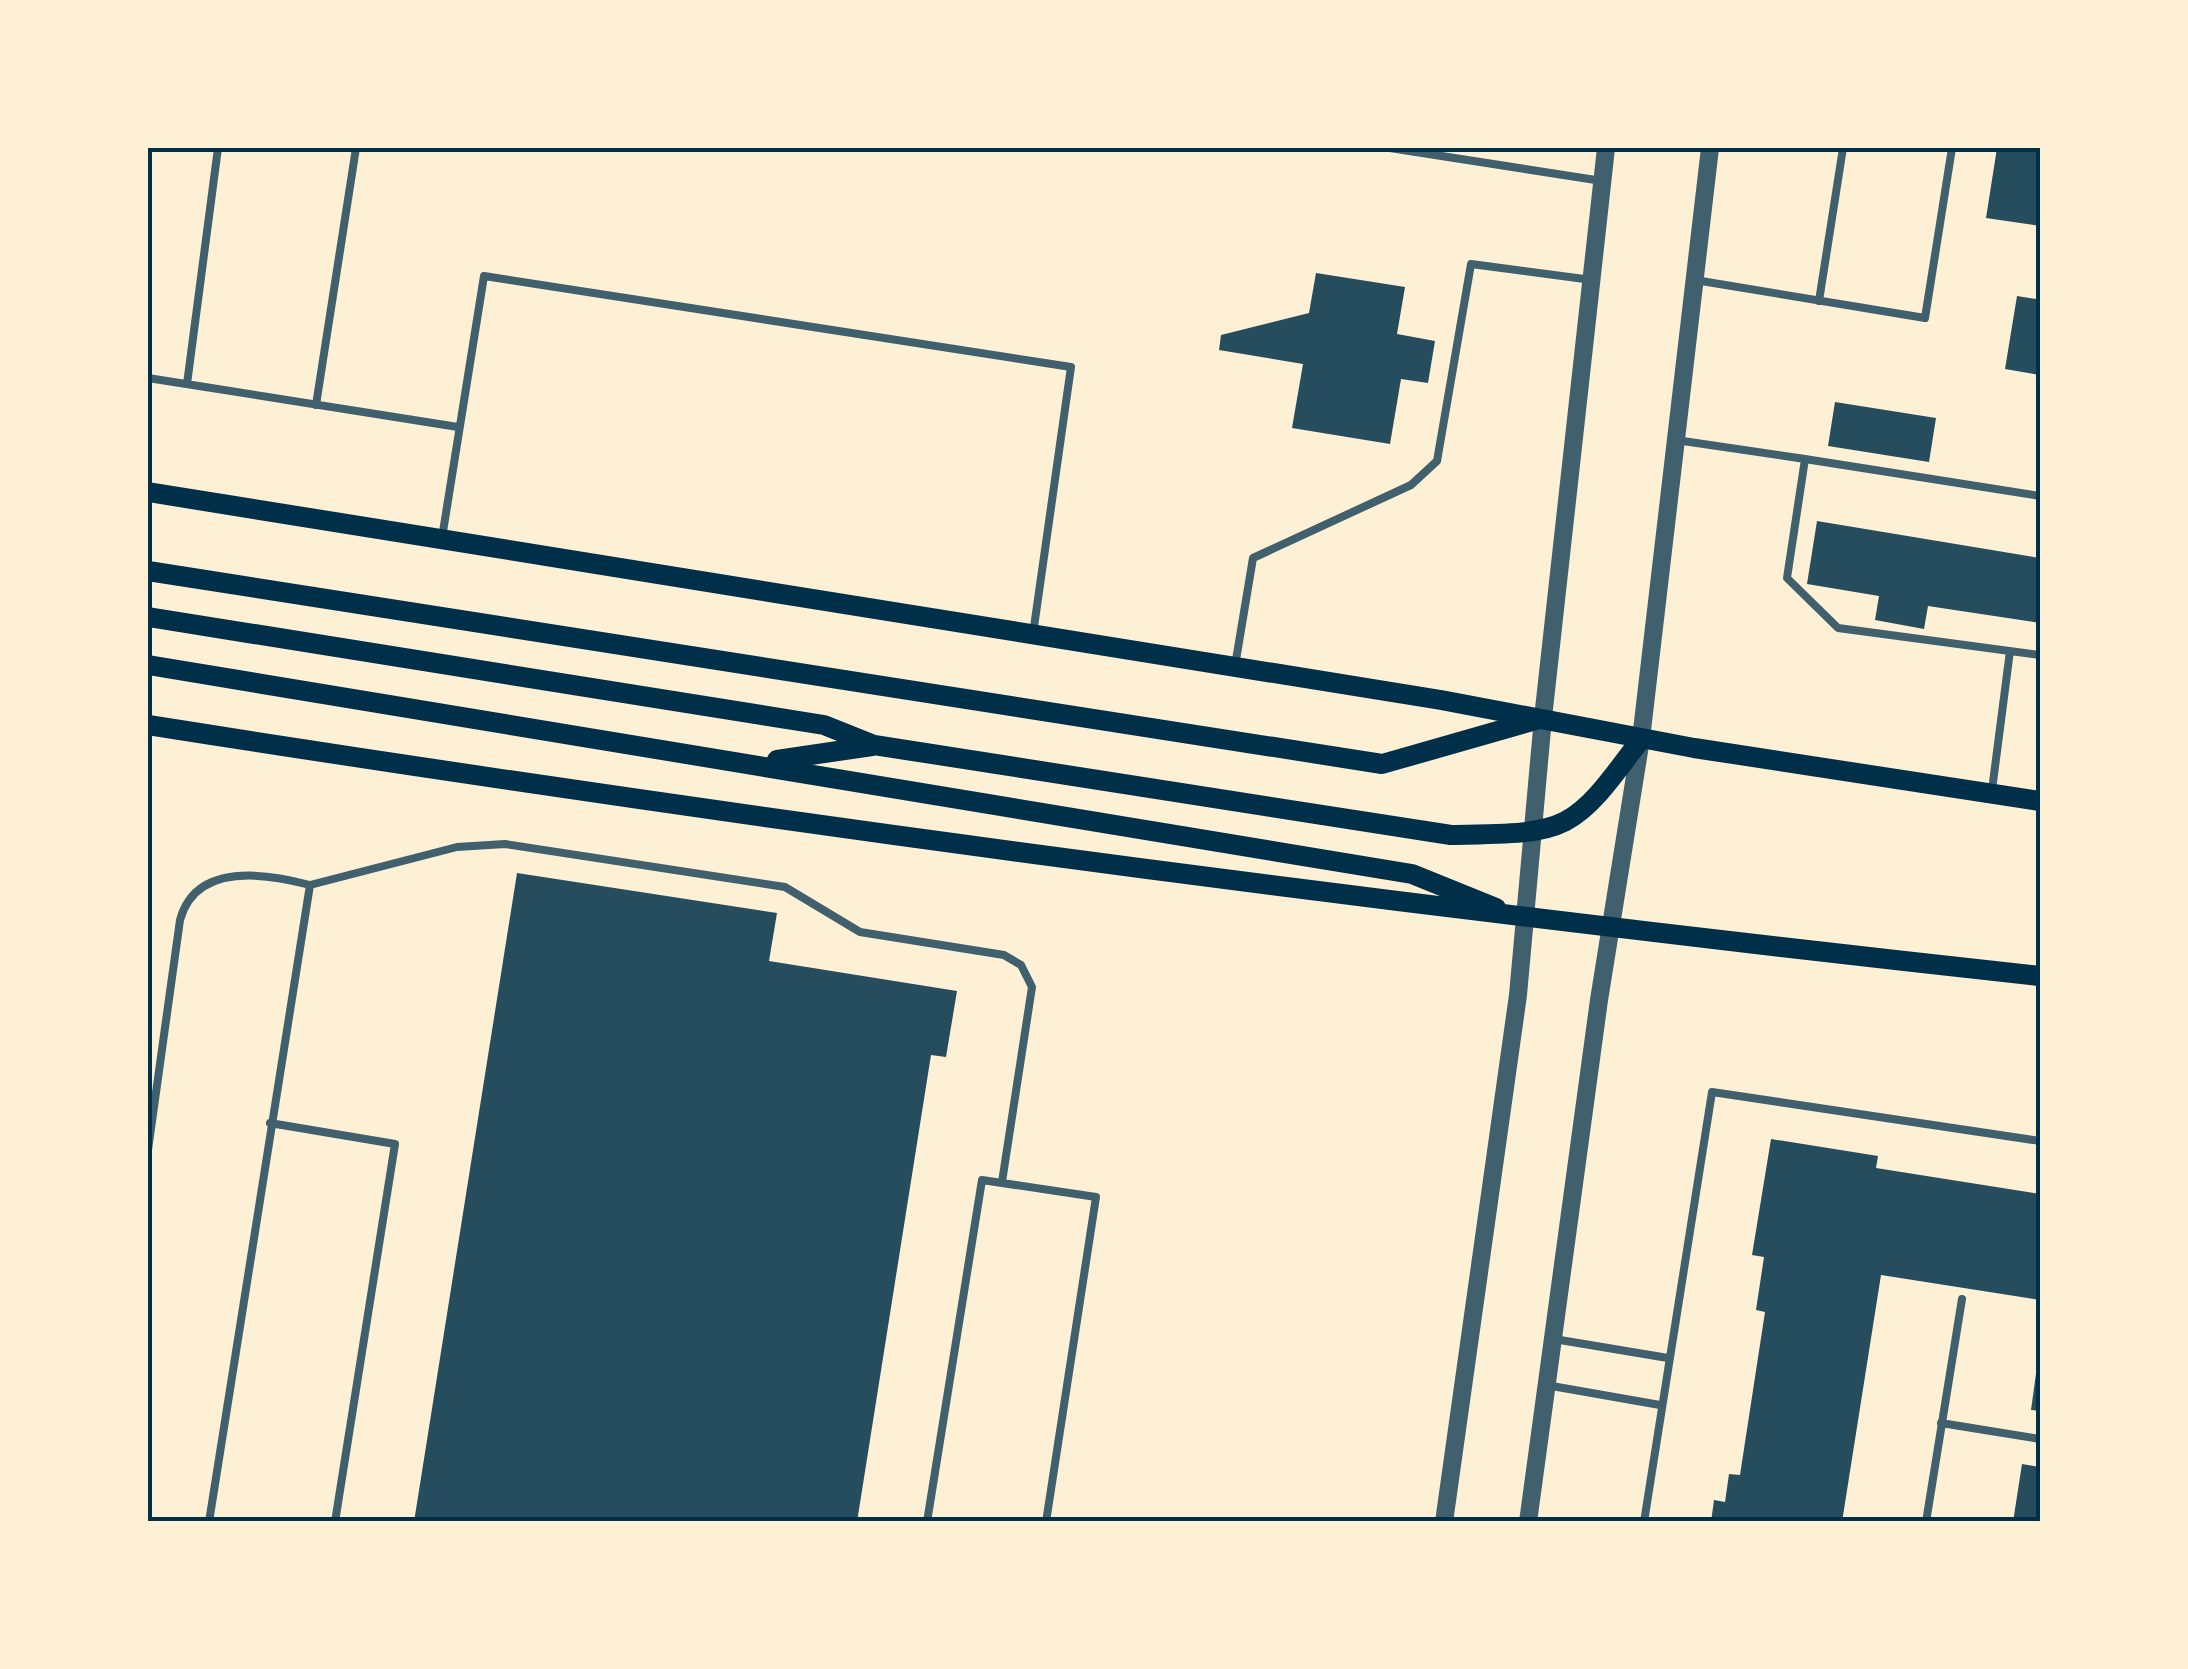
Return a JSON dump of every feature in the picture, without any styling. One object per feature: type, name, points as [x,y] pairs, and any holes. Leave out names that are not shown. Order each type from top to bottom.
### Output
[{"type":"main road","points":[[148,492],[1235,666],[1543,718],[1642,739],[2040,802]]},
{"type":"main road","points":[[148,571],[1382,764],[1543,718]]},
{"type":"main road","points":[[148,617],[824,725],[874,745],[1418,831],[1532,834],[1566,824],[1596,801],[1642,739]]},
{"type":"main road","points":[[148,665],[514,722],[1412,874],[1526,920]]},
{"type":"main road","points":[[148,724],[501,780],[1526,920],[2040,976]]},
{"type":"main road","points":[[757,763],[874,745]]},
{"type":"street","points":[[1444,1522],[1526,920],[1543,718],[1606,148]]},
{"type":"street","points":[[1528,1522],[1642,739],[1710,148]]},
{"type":"lane","points":[[187,384],[218,148]]},
{"type":"lane","points":[[316,405],[356,148]]},
{"type":"lane","points":[[1390,148],[1602,181]]},
{"type":"lane","points":[[1820,301],[1843,148]]},
{"type":"lane","points":[[1694,280],[1925,318],[1952,148]]},
{"type":"lane","points":[[1235,666],[1254,558],[1411,484],[1437,461],[1472,264],[1592,280]]},
{"type":"lane","points":[[442,538],[484,276],[1071,367],[1034,634]]},
{"type":"lane","points":[[148,378],[458,427]]},
{"type":"lane","points":[[1676,440],[2040,496]]},
{"type":"lane","points":[[1805,460],[1786,578],[1838,628],[2040,655]]},
{"type":"lane","points":[[1992,794],[2010,651]]},
{"type":"lane","points":[[148,1150],[180,920],[188,902],[216,880],[234,875],[310,885],[457,847],[505,844],[785,887],[860,932],[1004,954],[1021,965],[1032,987],[1002,1182]]},
{"type":"lane","points":[[209,1522],[310,885]]},
{"type":"lane","points":[[1644,1522],[1712,1092],[2040,1141]]},
{"type":"lane","points":[[270,1124],[395,1144],[335,1522]]},
{"type":"lane","points":[[927,1522],[982,1180],[1096,1197],[1046,1522]]},
{"type":"lane","points":[[1926,1522],[1962,1299]]},
{"type":"lane","points":[[1552,1338],[1668,1358]]},
{"type":"lane","points":[[1546,1386],[1660,1405]]},
{"type":"lane","points":[[1941,1423],[2040,1439]]},
{"type":"building","points":[[1997,148],[2040,148],[2040,226],[1986,218]]},
{"type":"building","points":[[1316,273],[1405,287],[1397,334],[1435,341],[1428,383],[1401,379],[1390,444],[1292,428],[1303,364],[1219,350],[1221,335],[1309,313]]},
{"type":"building","points":[[2038,282],[2040,375],[2005,369],[2017,296],[2036,299]]},
{"type":"building","points":[[1835,402],[1936,418],[1929,462],[1828,446]]},
{"type":"building","points":[[1817,521],[2040,558],[2040,623],[1928,606],[1924,629],[1875,620],[1879,596],[1807,584]]},
{"type":"building","points":[[517,873],[777,913],[769,961],[957,991],[946,1057],[931,1055],[857,1522],[414,1522]]},
{"type":"building","points":[[1771,1139],[1878,1156],[1876,1168],[2040,1194],[2040,1300],[1881,1275],[1842,1522],[1711,1522],[1714,1500],[1725,1502],[1729,1474],[1740,1475],[1765,1312],[1756,1310],[1764,1257],[1752,1255]]},
{"type":"building","points":[[2040,1359],[2040,1411],[2031,1410]]},
{"type":"building","points":[[2022,1464],[2040,1467],[2040,1522],[2013,1522]]}]
